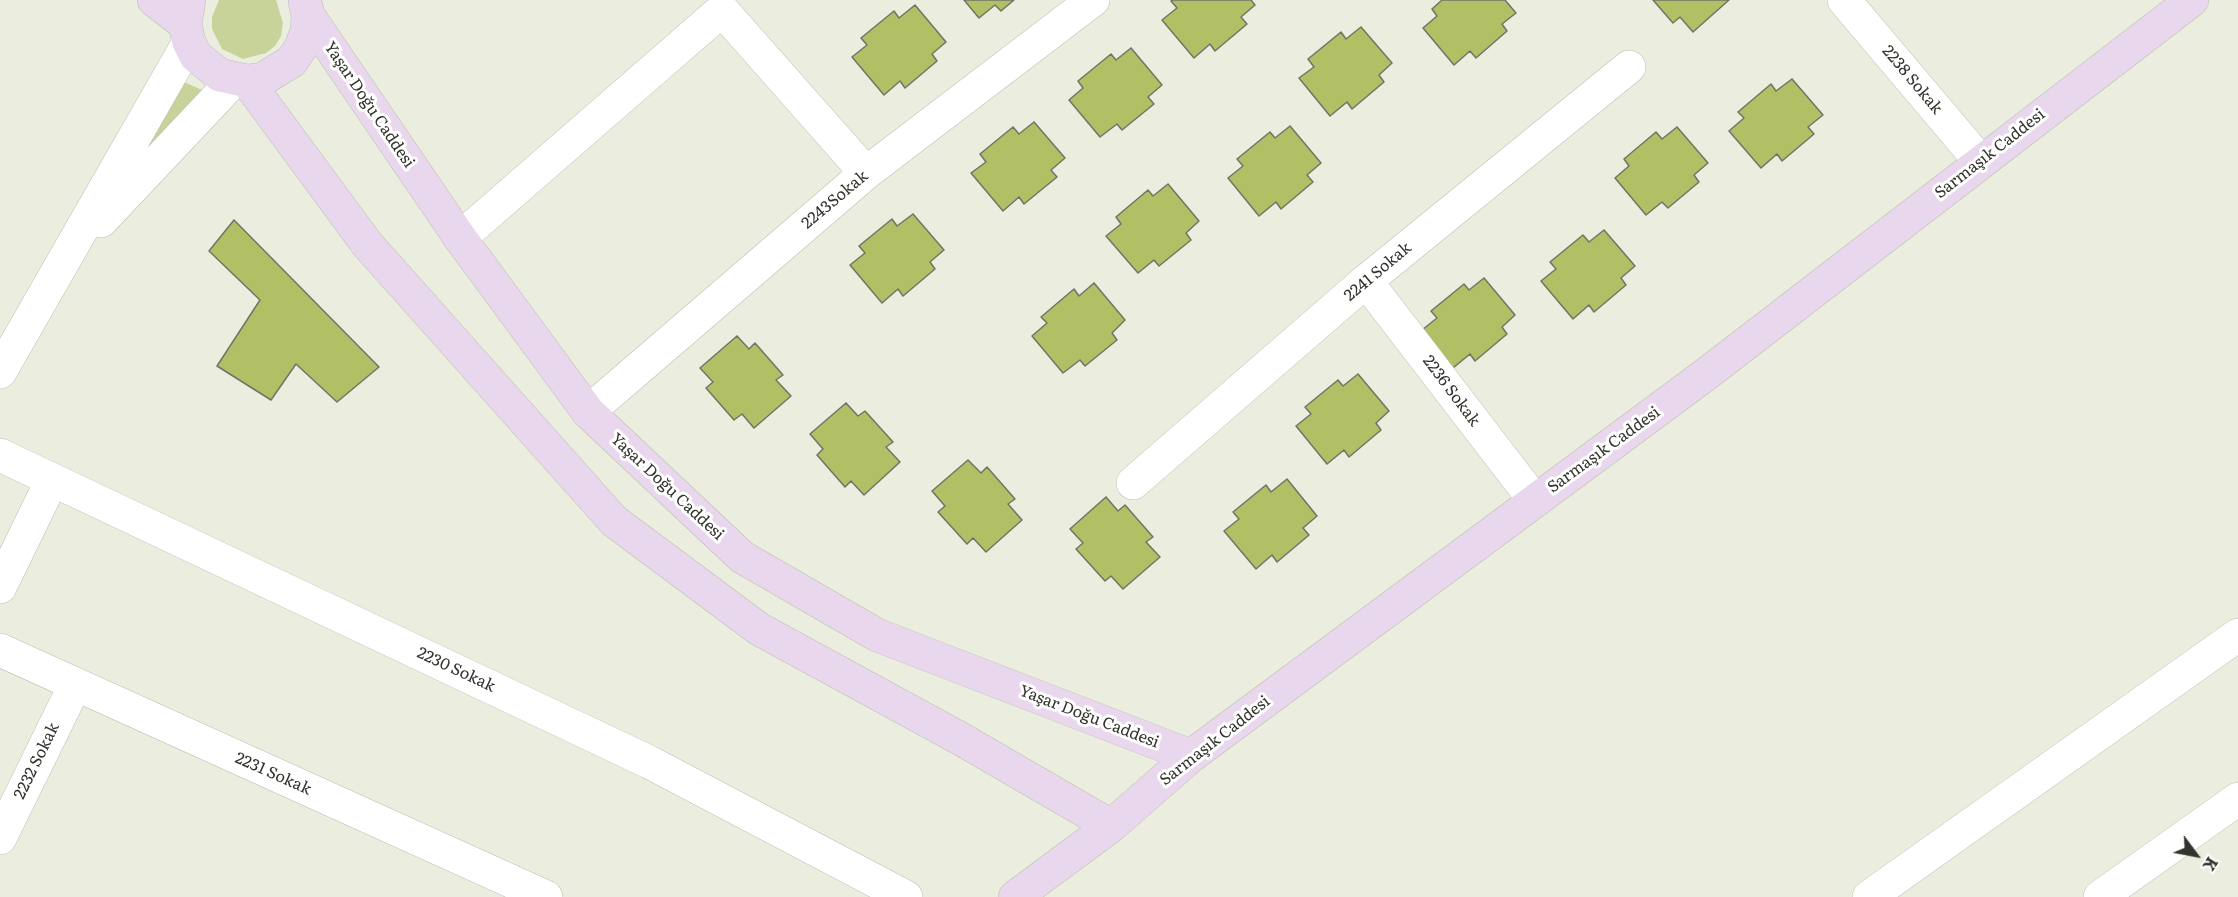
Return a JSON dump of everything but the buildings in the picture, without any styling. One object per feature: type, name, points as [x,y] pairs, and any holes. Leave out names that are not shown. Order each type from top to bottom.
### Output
[{"type":"main road","points":[[154,0],[188,22],[207,67],[240,80],[264,79],[292,61],[301,47],[306,7]]},
{"type":"main road","name":"Sarmaşık Caddesi","points":[[1016,897],[1111,826],[1191,756],[1705,375],[2192,0]]},
{"type":"main road","name":"Yaşar Doğu Caddesi","points":[[306,7],[460,238],[588,412],[742,557],[866,629],[1191,756]]},
{"type":"main road","points":[[240,80],[367,244],[614,521],[759,629],[961,739],[1111,826]]},
{"type":"street","name":"2243Sokak","points":[[588,412],[866,173],[1093,0]]},
{"type":"street","name":"2238 Sokak","points":[[1844,0],[1980,161]]},
{"type":"street","points":[[460,238],[722,10],[866,173]]},
{"type":"street","points":[[0,372],[62,262],[188,22]]},
{"type":"street","name":"2241 Sokak","points":[[1133,483],[1366,281],[1629,67]]},
{"type":"street","points":[[62,262],[240,80]]},
{"type":"street","name":"2236 Sokak","points":[[1366,281],[1535,501]]},
{"type":"street","name":"2230 Sokak","points":[[0,455],[650,762],[906,897]]},
{"type":"street","points":[[0,587],[52,480]]},
{"type":"street","points":[[1869,897],[2238,635]]},
{"type":"street","name":"2231 Sokak","points":[[0,650],[546,897]]},
{"type":"street","name":"2232 Sokak","points":[[0,838],[75,685]]},
{"type":"street","points":[[2100,897],[2238,799]]},
{"type":"green space","points":[[219,0],[276,0],[283,23],[281,36],[275,46],[266,53],[243,59],[222,49],[212,29],[212,17]]},
{"type":"green space","points":[[173,77],[213,95],[91,221]]}]
